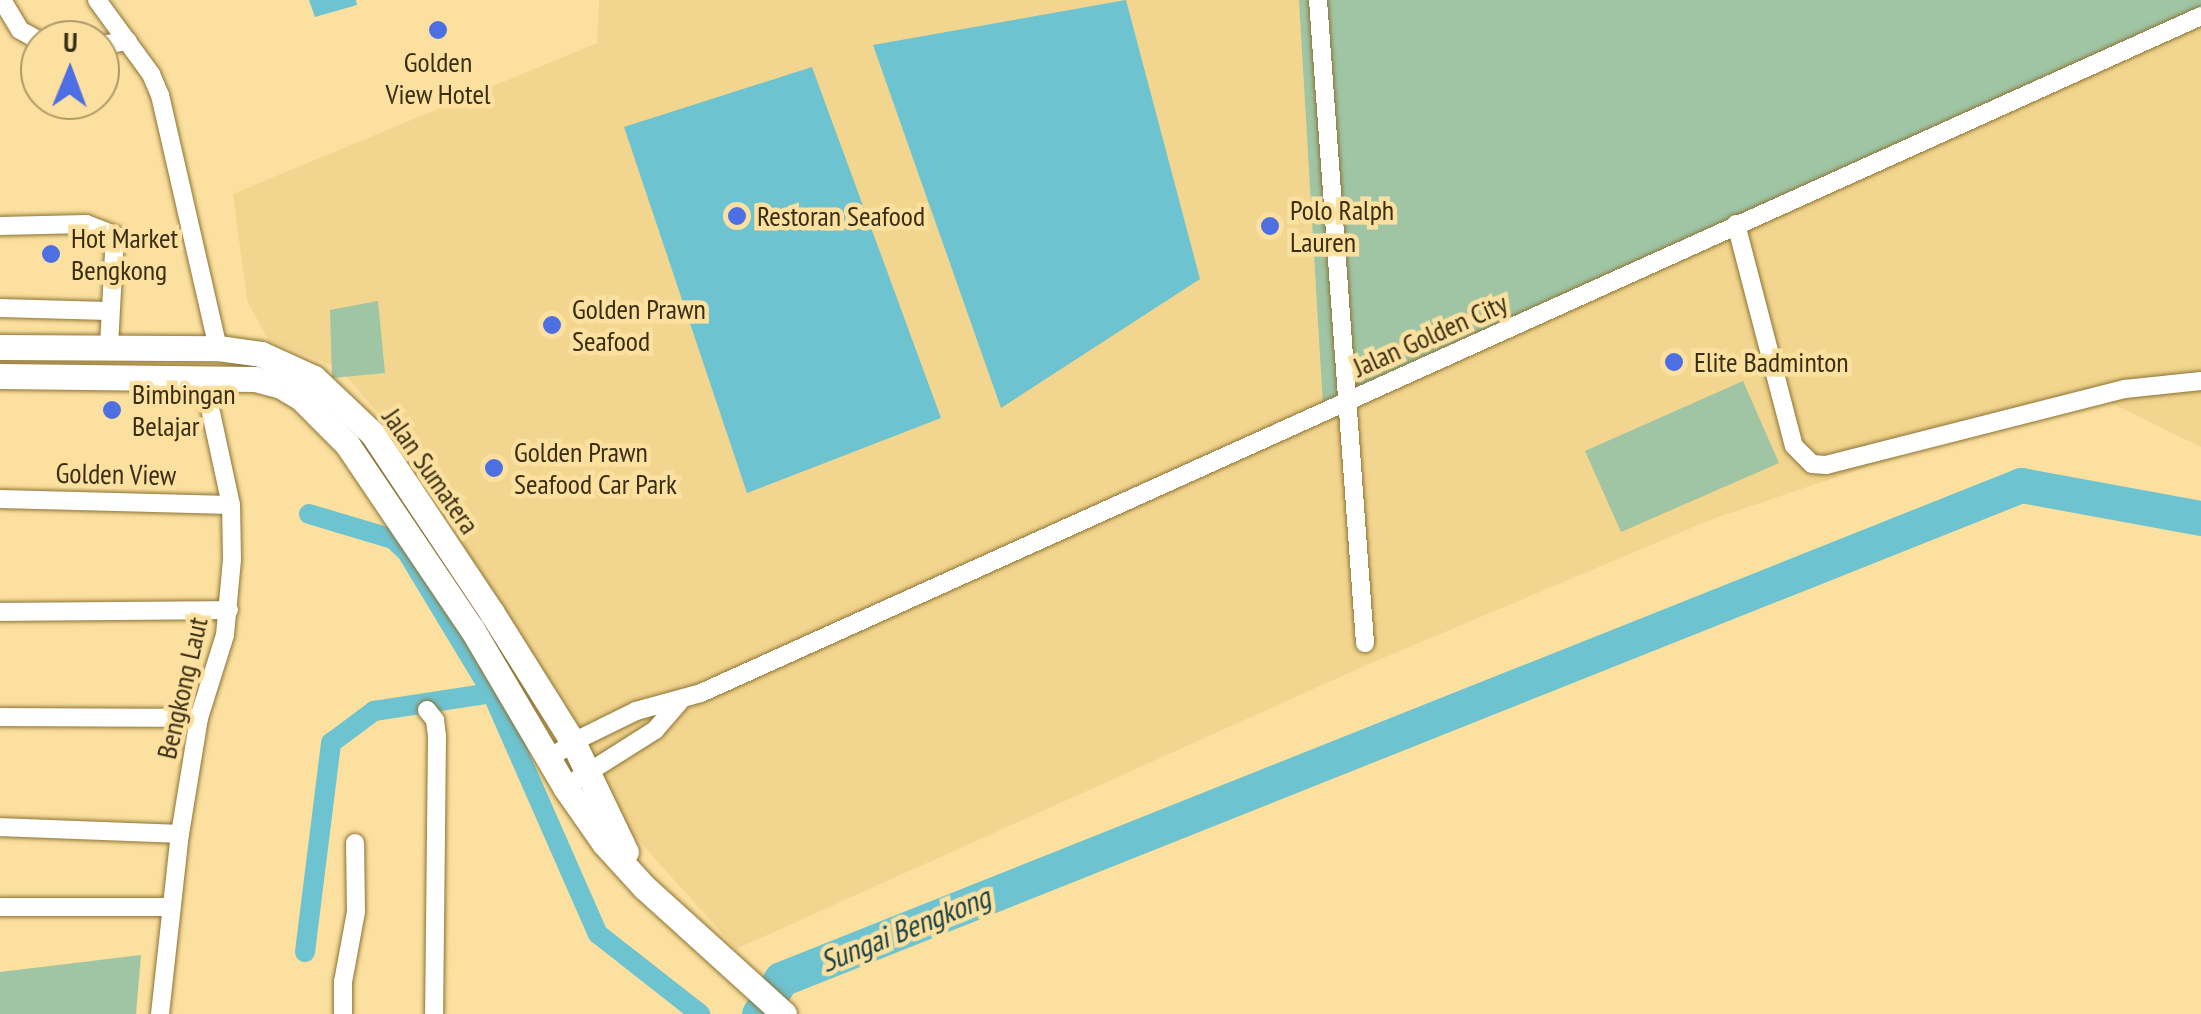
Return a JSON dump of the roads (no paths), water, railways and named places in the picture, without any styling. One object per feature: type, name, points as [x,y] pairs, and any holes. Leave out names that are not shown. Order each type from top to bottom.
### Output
[{"type":"main road","name":"Jalan Sumatera","points":[[0,347],[218,348],[261,354],[314,378],[372,432],[573,742],[576,781]]},
{"type":"main road","name":"Jalan Sumatera","points":[[0,376],[203,376],[282,386],[348,444],[472,629],[548,759],[576,781],[644,888],[784,1014]]},
{"type":"street","points":[[2,0],[20,30]]},
{"type":"street","points":[[97,0],[128,41],[160,95],[218,348]]},
{"type":"street","points":[[1318,0],[1366,643]]},
{"type":"street","name":"Jalan Golden City","points":[[548,759],[636,711],[679,702],[2201,16]]},
{"type":"street","points":[[120,42],[128,41]]},
{"type":"street","points":[[0,226],[86,224],[115,235],[109,347]]},
{"type":"street","points":[[1736,224],[1794,446],[1812,464],[1826,465],[2125,389],[2201,382]]},
{"type":"street","points":[[0,308],[108,311]]},
{"type":"street","name":"Bengkong Laut","points":[[160,1014],[170,907],[199,718],[228,610],[231,505],[203,376]]},
{"type":"street","name":"Golden View","points":[[0,499],[231,505]]},
{"type":"street","points":[[0,612],[228,610]]},
{"type":"street","name":"Jalan Golden City","points":[[576,781],[655,730],[679,702]]},
{"type":"street","points":[[427,710],[438,736],[434,1014]]},
{"type":"street","points":[[0,717],[199,718]]},
{"type":"street","points":[[0,828],[180,834]]},
{"type":"street","points":[[343,1014],[342,982],[356,912],[355,843]]},
{"type":"street","points":[[0,907],[170,907]]},
{"type":"water","points":[[309,0],[356,0],[357,5],[315,17]]},
{"type":"water","points":[[1126,0],[1200,279],[1001,408],[873,45]]},
{"type":"water","points":[[812,67],[941,418],[747,493],[624,127]]},
{"type":"waterway","name":"Sungai Bengkong","points":[[759,1014],[781,979],[2021,485],[2201,518]]},
{"type":"waterway","points":[[309,514],[393,539],[407,552],[492,693]]},
{"type":"waterway","points":[[305,952],[331,743],[374,711],[492,693],[598,934],[700,1014]]},
{"type":"place","name":"Golden View Hotel","points":[[438,30]]},
{"type":"place","name":"Restoran Seafood","points":[[737,216]]},
{"type":"place","name":"Polo Ralph Lauren","points":[[1270,226]]},
{"type":"place","name":"Hot Market Bengkong","points":[[51,254]]},
{"type":"place","name":"Golden Prawn Seafood","points":[[552,325]]},
{"type":"place","name":"Elite Badminton","points":[[1674,362]]},
{"type":"place","name":"Bimbingan Belajar","points":[[112,410]]},
{"type":"place","name":"Golden Prawn Seafood Car Park","points":[[494,468]]}]
